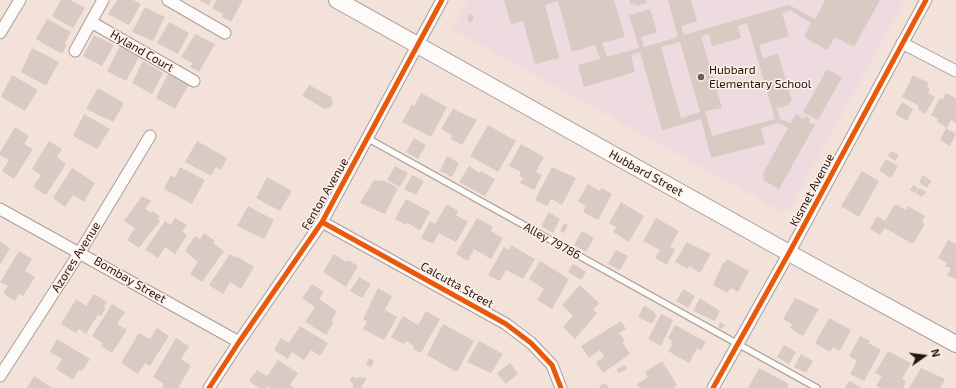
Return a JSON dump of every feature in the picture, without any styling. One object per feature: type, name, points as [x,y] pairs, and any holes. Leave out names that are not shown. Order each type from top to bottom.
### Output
[{"type":"main road","name":"Hubbard Street","points":[[346,2],[789,253],[956,344]]},
{"type":"street","points":[[0,33],[20,0]]},
{"type":"street","points":[[75,51],[103,0]]},
{"type":"street","points":[[168,0],[225,33]]},
{"type":"street","name":"Fenton Avenue","points":[[209,388],[322,222],[442,0]]},
{"type":"street","name":"Kismet Avenue","points":[[713,388],[789,253],[926,0]]},
{"type":"street","name":"Hyland Court","points":[[91,22],[194,81]]},
{"type":"street","points":[[902,43],[956,71]]},
{"type":"street","name":"Azores Avenue","points":[[0,376],[80,252],[150,136]]},
{"type":"street","name":"Bombay Street","points":[[0,209],[80,252],[239,342]]},
{"type":"street","name":"Calcutta Street","points":[[322,222],[506,324],[531,343],[552,365],[561,388]]},
{"type":"lane","name":"Alley 79786","points":[[367,138],[817,388]]},
{"type":"shaded area","name":"Hubbard Elementary School","points":[[468,0],[905,0],[790,208],[782,212],[452,29]]},
{"type":"building","points":[[61,0],[70,0],[85,8],[73,28],[52,16]]},
{"type":"building","points":[[117,0],[133,0],[141,4],[129,25],[108,14]]},
{"type":"building","points":[[199,0],[211,0],[209,5]]},
{"type":"building","points":[[217,0],[243,0],[231,22],[222,17],[223,14],[212,8]]},
{"type":"building","points":[[504,0],[614,0],[625,37],[602,43],[607,57],[639,48],[629,15],[650,9],[657,32],[641,37],[644,47],[678,37],[668,0],[691,0],[697,21],[681,26],[684,35],[789,5],[815,19],[825,0],[880,0],[854,47],[835,37],[827,50],[804,37],[811,23],[790,10],[782,13],[789,36],[759,45],[763,58],[778,54],[792,101],[789,102],[790,105],[779,108],[776,105],[780,119],[791,123],[796,114],[804,119],[806,116],[810,119],[809,122],[815,125],[779,189],[763,180],[765,177],[762,175],[788,128],[778,123],[761,128],[765,144],[711,158],[701,119],[662,130],[640,52],[631,55],[635,72],[584,87],[578,65],[600,59],[595,45],[572,52],[558,1],[545,5],[559,58],[535,64],[523,21],[511,24]],"holes":[[[747,23],[775,119],[712,136],[705,111],[722,108],[701,36],[709,34],[712,46],[741,38],[738,26]],[[680,42],[700,112],[681,118],[661,47]]]},
{"type":"building","points":[[629,0],[646,0],[647,3],[636,6],[635,3],[631,5]]},
{"type":"building","points":[[145,7],[165,17],[153,41],[132,32]]},
{"type":"building","points":[[470,14],[474,17],[471,23],[467,20]]},
{"type":"building","points":[[47,19],[71,32],[65,43],[67,45],[62,54],[36,39]]},
{"type":"building","points":[[169,22],[189,33],[178,54],[157,43]]},
{"type":"building","points":[[195,34],[215,44],[199,72],[190,67],[193,63],[181,57]]},
{"type":"building","points":[[94,35],[114,45],[102,66],[83,56]]},
{"type":"building","points":[[121,44],[139,57],[126,81],[107,71]]},
{"type":"building","points":[[32,48],[59,62],[46,86],[21,72]]},
{"type":"building","points":[[143,61],[163,73],[152,94],[132,83]]},
{"type":"building","points":[[827,69],[842,77],[818,120],[803,112]]},
{"type":"building","points":[[168,74],[190,83],[175,109],[156,98]]},
{"type":"building","points":[[12,75],[38,90],[25,111],[1,97]]},
{"type":"building","points":[[913,75],[929,83],[927,87],[930,89],[928,93],[935,97],[925,114],[919,110],[918,105],[902,97]]},
{"type":"building","points":[[309,85],[331,97],[333,103],[331,107],[325,109],[302,96]]},
{"type":"building","points":[[98,88],[124,103],[113,122],[86,109]]},
{"type":"building","points":[[421,93],[447,107],[431,137],[402,122],[412,104],[414,106]]},
{"type":"building","points":[[946,93],[956,98],[956,123],[951,120],[947,128],[937,122],[938,119],[931,115],[940,98],[943,100]]},
{"type":"building","points":[[902,102],[913,109],[907,121],[895,114]]},
{"type":"building","points":[[453,109],[477,120],[462,145],[451,139],[452,135],[441,129]]},
{"type":"building","points":[[84,114],[110,129],[97,149],[73,136]]},
{"type":"building","points":[[488,125],[516,141],[498,172],[470,156]]},
{"type":"building","points":[[15,127],[29,136],[24,144],[33,149],[14,179],[2,171],[9,160],[0,155],[0,152]]},
{"type":"building","points":[[946,128],[956,134],[950,146],[940,140]]},
{"type":"building","points":[[414,138],[426,145],[418,159],[406,152]]},
{"type":"building","points":[[49,141],[62,149],[57,157],[66,164],[46,195],[33,187],[41,175],[32,169]]},
{"type":"building","points":[[197,141],[227,158],[221,170],[216,167],[211,176],[185,162]]},
{"type":"building","points":[[521,144],[544,157],[536,172],[542,175],[534,190],[520,183],[523,178],[519,176],[521,172],[509,166]]},
{"type":"building","points":[[891,151],[899,155],[895,161],[888,156]]},
{"type":"building","points":[[447,156],[459,163],[452,177],[440,171]]},
{"type":"building","points":[[886,159],[898,166],[891,178],[879,171]]},
{"type":"building","points":[[395,166],[408,173],[400,187],[387,180]]},
{"type":"building","points":[[469,166],[479,173],[481,171],[495,179],[485,196],[459,182]]},
{"type":"building","points":[[180,167],[205,180],[192,204],[164,189],[171,175],[175,178]]},
{"type":"building","points":[[552,167],[576,178],[562,205],[551,199],[547,206],[535,200]]},
{"type":"building","points":[[72,168],[95,183],[84,202],[73,195],[65,207],[53,198]]},
{"type":"building","points":[[862,171],[879,181],[859,217],[841,206]]},
{"type":"building","points":[[412,175],[424,181],[416,195],[404,189]]},
{"type":"building","points":[[923,175],[931,181],[927,188],[919,182]]},
{"type":"building","points":[[267,177],[292,191],[280,211],[256,198]]},
{"type":"building","points":[[374,180],[385,181],[398,188],[385,214],[360,203]]},
{"type":"building","points":[[588,184],[600,191],[601,188],[612,194],[598,220],[583,212],[586,206],[578,201]]},
{"type":"building","points":[[913,185],[918,188],[915,193],[910,190]]},
{"type":"building","points":[[919,188],[926,192],[922,197],[916,193]]},
{"type":"building","points":[[142,196],[151,201],[145,209],[160,216],[158,219],[160,221],[139,248],[127,240],[135,228],[124,221]]},
{"type":"building","points":[[406,199],[430,212],[420,230],[395,219]]},
{"type":"building","points":[[621,202],[644,216],[629,242],[613,232],[616,227],[609,223]]},
{"type":"building","points":[[447,204],[458,211],[456,215],[468,222],[456,242],[439,233],[433,244],[421,238],[430,221],[435,224]]},
{"type":"building","points":[[895,204],[906,210],[908,206],[925,216],[922,222],[925,224],[913,244],[885,228],[880,235],[870,229],[877,216],[885,221]]},
{"type":"building","points":[[248,206],[274,220],[264,239],[237,226]]},
{"type":"building","points":[[549,212],[560,219],[553,233],[541,226]]},
{"type":"building","points":[[175,218],[187,225],[182,232],[187,235],[175,254],[165,247],[158,258],[145,250],[165,221],[171,225]]},
{"type":"building","points":[[477,218],[493,227],[491,231],[503,238],[491,259],[474,249],[468,261],[456,254]]},
{"type":"building","points":[[656,218],[679,231],[670,247],[675,249],[667,265],[655,258],[660,250],[643,241]]},
{"type":"building","points":[[564,223],[568,225],[564,233],[560,231]]},
{"type":"building","points":[[582,231],[594,238],[586,252],[574,245]]},
{"type":"building","points":[[204,233],[215,241],[213,243],[224,251],[202,282],[190,274],[198,262],[185,251],[195,236],[200,239]]},
{"type":"building","points":[[948,240],[956,244],[956,279],[947,275],[951,268],[945,266],[947,263],[938,258]]},
{"type":"building","points":[[0,242],[10,248],[0,265]]},
{"type":"building","points":[[687,242],[711,254],[700,273],[689,266],[688,269],[675,262]]},
{"type":"building","points":[[511,245],[535,259],[523,279],[506,270],[500,281],[488,275],[504,247],[509,250]]},
{"type":"building","points":[[616,250],[628,256],[620,270],[608,264]]},
{"type":"building","points":[[19,251],[32,259],[25,271],[35,277],[23,296],[19,294],[15,301],[3,293],[8,286],[0,282]]},
{"type":"building","points":[[230,254],[254,267],[241,289],[230,282],[223,294],[209,285]]},
{"type":"building","points":[[334,254],[346,262],[348,260],[358,266],[346,287],[323,272]]},
{"type":"building","points":[[727,259],[749,271],[738,292],[731,288],[727,293],[713,285],[723,263],[725,263]]},
{"type":"building","points":[[540,261],[569,279],[552,309],[537,300],[544,289],[529,279]]},
{"type":"building","points":[[573,264],[586,272],[581,280],[568,272]]},
{"type":"building","points":[[359,277],[371,284],[362,298],[350,291]]},
{"type":"building","points":[[312,284],[324,292],[319,299],[337,311],[331,321],[334,322],[326,335],[305,322],[315,307],[302,298]]},
{"type":"building","points":[[580,285],[599,303],[593,310],[597,313],[575,339],[563,327],[573,316],[562,305]]},
{"type":"building","points":[[378,288],[392,296],[385,310],[397,317],[384,340],[363,329],[367,322],[363,319]]},
{"type":"building","points":[[683,289],[695,296],[688,308],[676,301]]},
{"type":"building","points":[[94,294],[107,302],[103,307],[106,308],[101,316],[98,315],[86,334],[79,329],[76,333],[61,324],[76,299],[86,306]]},
{"type":"building","points":[[700,298],[720,311],[715,321],[693,311]]},
{"type":"building","points":[[795,298],[819,309],[803,336],[790,328],[792,324],[783,319]]},
{"type":"building","points":[[112,304],[125,312],[117,324],[127,330],[112,353],[101,346],[103,343],[92,336]]},
{"type":"building","points":[[644,306],[655,312],[654,314],[657,315],[652,324],[638,317]]},
{"type":"building","points":[[426,311],[440,319],[421,353],[413,349],[414,346],[406,341],[404,344],[391,337],[403,316],[418,325]]},
{"type":"building","points":[[661,314],[673,320],[661,346],[648,339]]},
{"type":"building","points":[[829,318],[851,330],[840,351],[833,347],[830,352],[815,343]]},
{"type":"building","points":[[621,321],[626,329],[619,333],[625,341],[622,342],[630,354],[603,373],[596,362],[604,357],[600,350],[589,358],[581,346]]},
{"type":"building","points":[[720,322],[725,325],[722,329],[718,327]]},
{"type":"building","points":[[443,324],[474,341],[457,372],[427,355]]},
{"type":"building","points":[[675,325],[706,342],[701,350],[697,348],[689,363],[668,351],[673,344],[668,338]]},
{"type":"building","points":[[300,326],[328,343],[320,356],[311,350],[304,360],[292,352],[288,359],[274,350],[281,338],[289,343]]},
{"type":"building","points":[[157,328],[169,336],[150,366],[145,363],[138,374],[121,363],[139,333],[150,339]]},
{"type":"building","points":[[860,336],[870,341],[868,343],[881,350],[864,381],[850,374],[857,361],[849,356]]},
{"type":"building","points":[[176,338],[189,346],[181,359],[191,366],[178,388],[162,388],[164,384],[153,377]]},
{"type":"building","points":[[57,339],[90,359],[82,371],[79,370],[73,380],[56,369],[62,359],[50,352]]},
{"type":"building","points":[[479,341],[503,354],[491,373],[467,362]]},
{"type":"building","points":[[784,345],[796,352],[789,364],[777,357]]},
{"type":"building","points":[[888,351],[911,363],[902,379],[906,381],[903,388],[880,388],[876,386],[882,376],[875,373]]},
{"type":"building","points":[[801,354],[813,361],[806,373],[794,367]]},
{"type":"building","points":[[369,358],[374,361],[371,367],[366,364]]},
{"type":"building","points":[[278,360],[298,373],[290,385],[294,388],[271,388],[268,386],[267,388],[259,388],[249,381],[257,370],[267,376]]},
{"type":"building","points":[[662,361],[677,385],[673,388],[640,388],[637,384],[648,377],[645,372]]},
{"type":"building","points":[[510,363],[518,374],[506,384],[497,373]]},
{"type":"building","points":[[625,365],[627,369],[618,373],[617,369]]},
{"type":"building","points":[[759,368],[789,384],[787,388],[748,388]]},
{"type":"building","points":[[921,368],[945,379],[940,388],[909,388]]},
{"type":"building","points":[[34,376],[52,388],[27,388]]},
{"type":"building","points":[[353,376],[357,379],[358,377],[367,378],[361,388],[353,388],[353,383],[349,381]]},
{"type":"building","points":[[849,381],[862,388],[845,388]]},
{"type":"building","points":[[606,383],[608,388],[600,388],[599,386]]},
{"type":"cycle path","points":[[209,388],[322,222],[442,0]]},
{"type":"cycle path","points":[[713,388],[789,253],[926,0]]},
{"type":"cycle path","points":[[322,222],[506,324],[531,343],[552,365],[561,388]]},
{"type":"place","name":"Hubbard Elementary School","points":[[701,77]]}]
